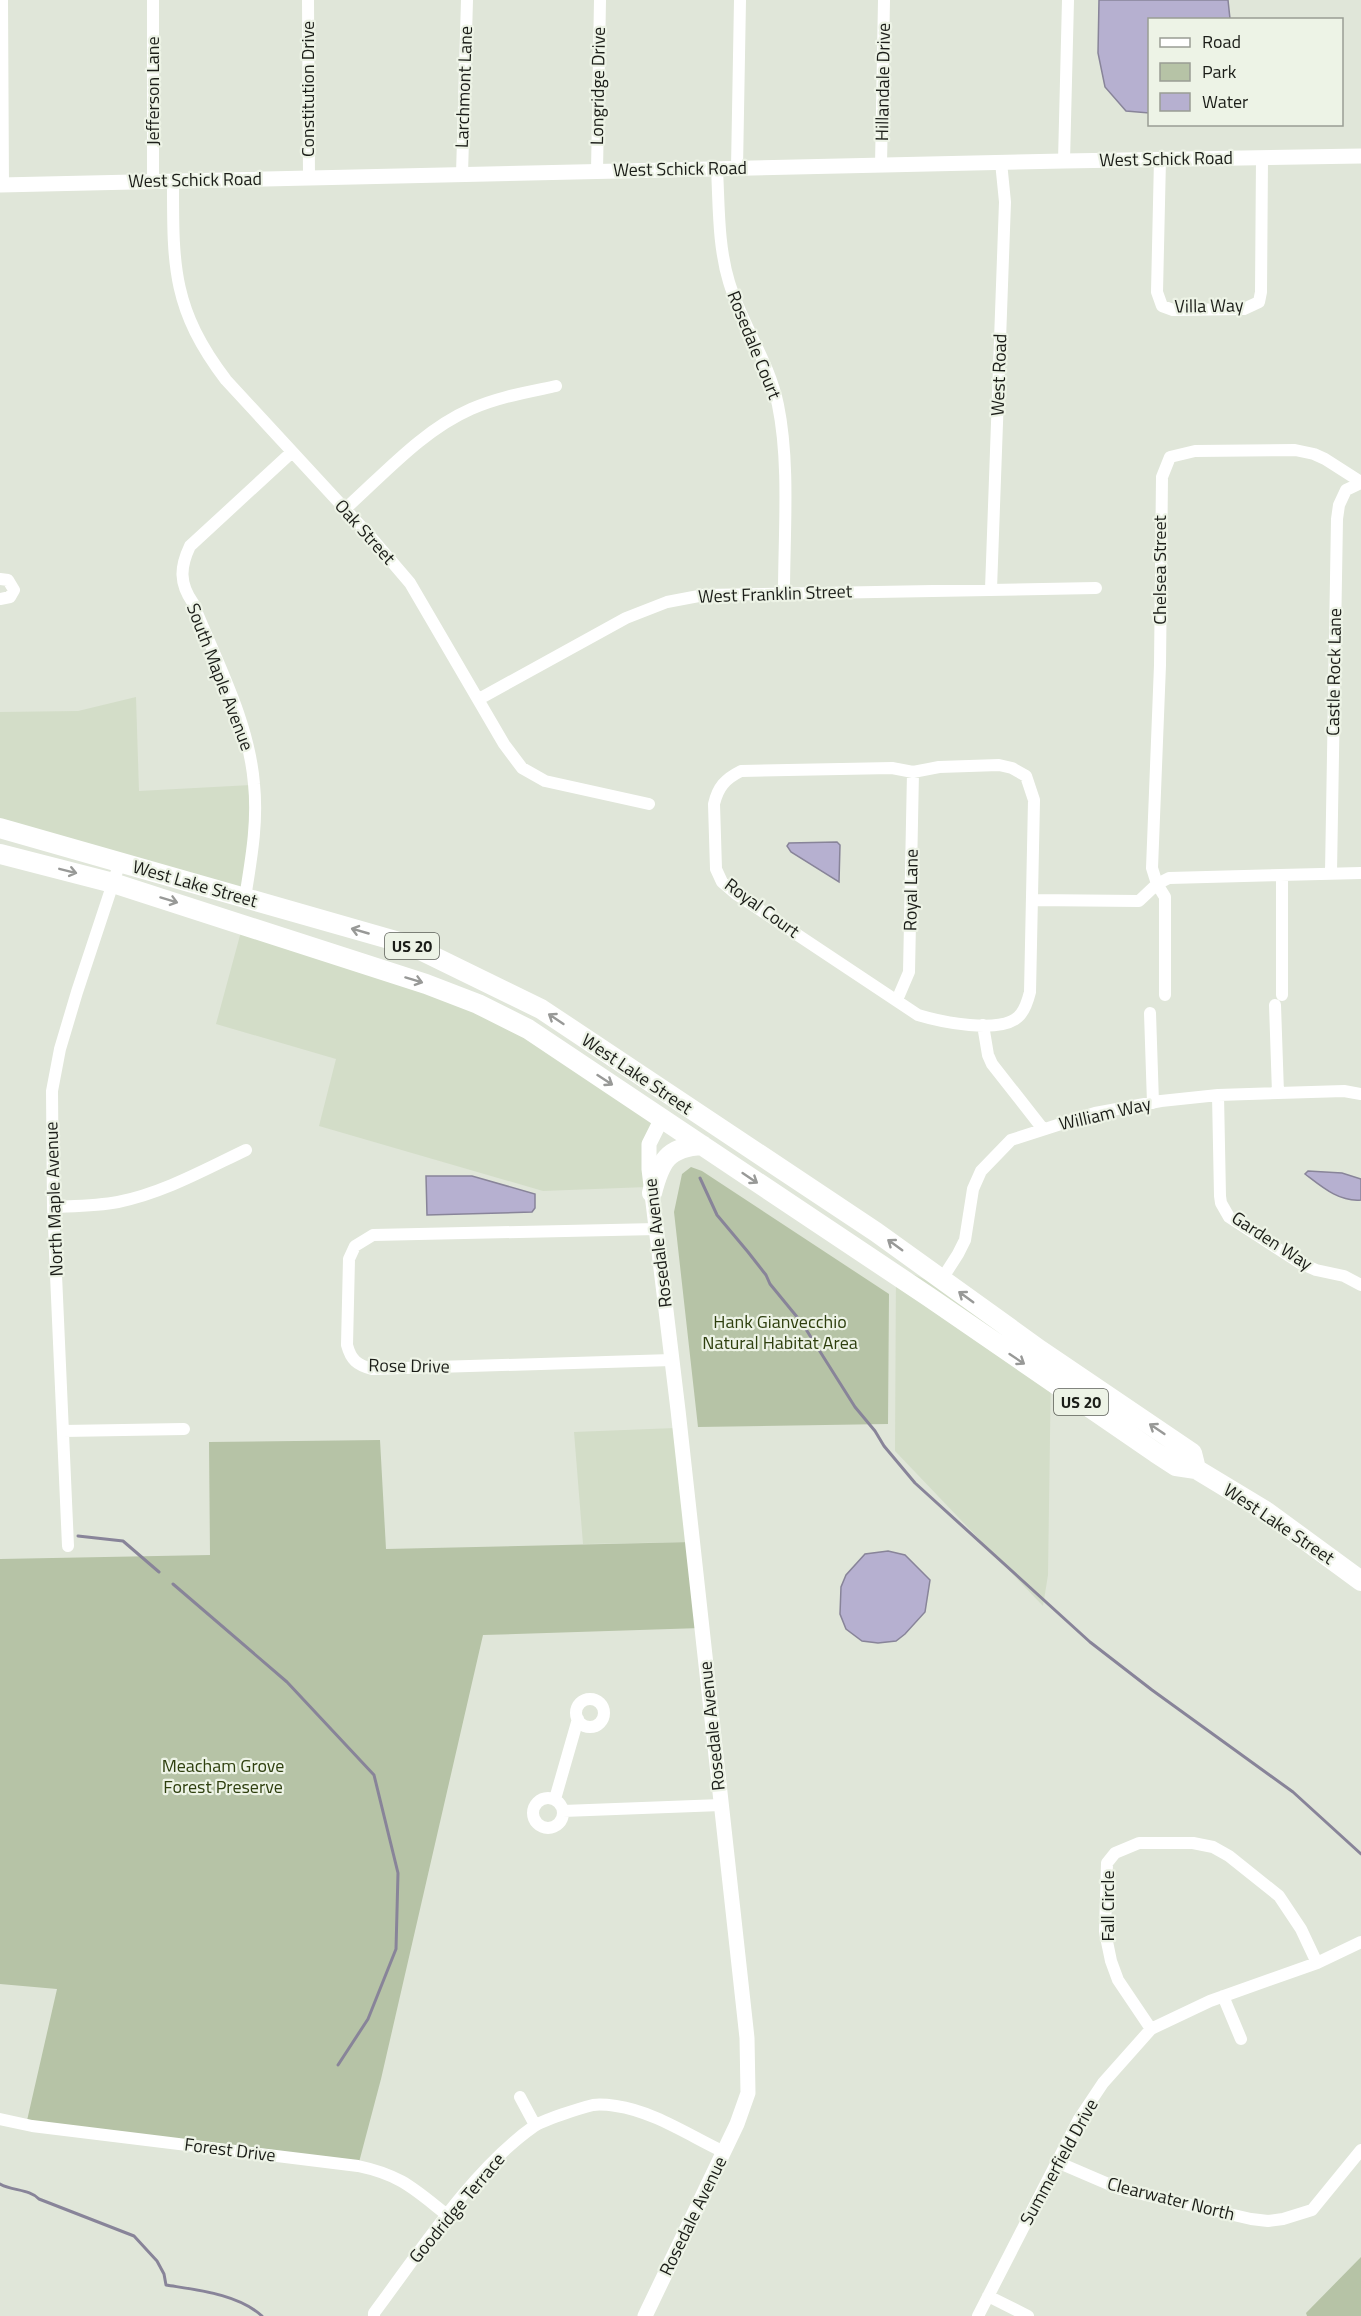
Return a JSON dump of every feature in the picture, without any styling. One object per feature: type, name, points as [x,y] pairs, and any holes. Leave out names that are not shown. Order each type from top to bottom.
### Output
[{"type":"main road","name":"West Lake Street","points":[[0,828],[410,945],[541,1009],[876,1232],[1040,1350],[1192,1454],[1196,1469]]},
{"type":"main road","name":"West Lake Street","points":[[0,854],[113,883],[426,984],[478,1004],[528,1029],[1156,1453],[1176,1466],[1196,1469],[1267,1512],[1361,1581]]},
{"type":"main road","points":[[662,1118],[674,1099]]},
{"type":"main road","points":[[652,1193],[661,1166],[670,1153],[687,1145],[702,1145]]},
{"type":"street","points":[[2,0],[2,185]]},
{"type":"street","name":"Jefferson Lane","points":[[153,0],[153,181]]},
{"type":"street","name":"Constitution Drive","points":[[308,0],[309,178]]},
{"type":"street","name":"Larchmont Lane","points":[[462,174],[467,0]]},
{"type":"street","name":"Longridge Drive","points":[[597,171],[600,0]]},
{"type":"street","points":[[737,168],[740,0]]},
{"type":"street","name":"Hillandale Drive","points":[[881,165],[884,0]]},
{"type":"street","points":[[1064,161],[1068,0]]},
{"type":"street","name":"West Schick Road","points":[[2,185],[1361,156]]},
{"type":"street","name":"Villa Way","points":[[1160,159],[1157,292],[1162,306],[1173,310],[1244,309],[1259,302],[1262,158]]},
{"type":"street","name":"West Road","points":[[991,589],[1005,202],[1001,162]]},
{"type":"street","name":"Rosedale Court","points":[[717,169],[721,245],[727,276],[739,310],[766,365],[778,407],[784,465],[784,593]]},
{"type":"street","name":"Oak Street","points":[[173,181],[173,255],[176,275],[183,305],[209,358],[226,380],[410,583],[504,744],[522,768],[555,784],[649,804]]},
{"type":"street","points":[[345,509],[418,444],[455,417],[498,399],[556,386]]},
{"type":"street","name":"Chelsea Street","points":[[1157,884],[1152,868],[1160,666],[1161,486],[1170,457],[1195,451],[1295,450],[1314,453],[1361,482]]},
{"type":"street","name":"South Maple Avenue","points":[[245,898],[256,814],[250,758],[236,709],[183,584],[182,565],[190,546],[292,452]]},
{"type":"street","name":"Castle Rock Lane","points":[[1331,873],[1337,519],[1339,505],[1346,490],[1361,482]]},
{"type":"street","points":[[0,579],[8,580],[14,590],[10,597],[0,599]]},
{"type":"street","name":"West Franklin Street","points":[[478,699],[647,608],[684,598],[784,593],[1096,588]]},
{"type":"street","points":[[897,1000],[918,1015],[934,1020],[1000,1026],[1018,1017],[1027,1003],[1030,992],[1034,800],[1026,776],[1012,768],[999,765],[939,766],[913,772]]},
{"type":"street","name":"Royal Court","points":[[897,1000],[722,882],[715,860],[714,804],[716,794],[727,778],[741,771],[892,768],[913,772]]},
{"type":"street","name":"Royal Lane","points":[[897,1000],[909,972],[913,772]]},
{"type":"street","name":"North Maple Avenue","points":[[68,1546],[51,1114],[54,1075],[77,992],[120,862]]},
{"type":"street","points":[[1032,900],[1139,901],[1157,884],[1169,878],[1361,873]]},
{"type":"street","points":[[1278,1093],[1282,876]]},
{"type":"street","points":[[1157,884],[1165,897],[1165,995]]},
{"type":"street","points":[[1150,1013],[1153,1103]]},
{"type":"street","points":[[984,1025],[992,1064],[1043,1129]]},
{"type":"street","name":"William Way","points":[[942,1279],[965,1240],[973,1189],[981,1171],[1011,1140],[1095,1113],[1153,1103],[1218,1095],[1344,1091],[1361,1094]]},
{"type":"street","name":"Garden Way","points":[[1218,1095],[1220,1196],[1229,1217],[1299,1263],[1316,1270],[1344,1276],[1361,1285]]},
{"type":"street","name":"Rosedale Avenue","points":[[645,2316],[724,2152],[748,2093],[747,2038],[649,1169],[649,1144],[662,1118]]},
{"type":"street","points":[[54,1207],[93,1205],[142,1196],[174,1184],[246,1150]]},
{"type":"street","name":"Rose Drive","points":[[657,1229],[374,1235],[355,1246],[349,1259],[347,1346],[350,1358],[359,1365],[372,1369],[672,1360]]},
{"type":"street","points":[[63,1431],[184,1429]]},
{"type":"street","points":[[555,1799],[545,1798],[537,1804],[533,1813],[536,1822],[544,1827],[554,1827],[561,1820],[563,1811],[555,1799],[578,1719]]},
{"type":"street","points":[[563,1811],[721,1805]]},
{"type":"street","name":"Fall Circle","points":[[1151,2029],[1118,1980],[1111,1961],[1104,1923],[1107,1863],[1115,1853],[1139,1843],[1193,1843],[1213,1847],[1229,1856],[1279,1896],[1302,1929],[1317,1963]]},
{"type":"street","name":"Summerfield Drive","points":[[978,2316],[1079,2119],[1103,2083],[1151,2029],[1223,1996],[1359,1946]]},
{"type":"street","points":[[1223,1996],[1241,2039]]},
{"type":"street","points":[[520,2097],[535,2125]]},
{"type":"street","name":"Goodridge Terrace","points":[[374,2316],[447,2215],[499,2155],[535,2125],[594,2105],[613,2106],[634,2110],[724,2152]]},
{"type":"street","name":"Forest Drive","points":[[0,2120],[382,2171],[405,2181],[447,2215]]},
{"type":"street","name":"Clearwater North","points":[[1057,2162],[1120,2188],[1268,2221],[1312,2210],[1361,2150]]},
{"type":"street","points":[[988,2296],[1029,2316]]},
{"type":"shaded area","points":[[136,697],[139,791],[251,785],[253,814],[243,895],[0,825],[0,712],[78,711]]},
{"type":"shaded area","points":[[242,928],[474,1006],[658,1118],[647,1187],[543,1191],[319,1126],[336,1059],[216,1024]]},
{"type":"shaded area","points":[[896,1267],[936,1284],[1051,1367],[1048,1575],[1043,1606],[895,1451]]},
{"type":"shaded area","points":[[675,1428],[689,1542],[583,1544],[574,1432]]},
{"type":"green space","name":"Hank Gianvecchio Natural Habitat Area","points":[[691,1167],[702,1171],[889,1294],[888,1424],[698,1427],[674,1212],[682,1174]]},
{"type":"green space","name":"Meacham Grove Forest Preserve","points":[[380,1440],[386,1549],[692,1542],[701,1628],[483,1635],[381,2079],[358,2166],[26,2125],[57,1989],[0,1984],[0,1559],[210,1555],[209,1442]]},
{"type":"green space","points":[[1361,2257],[1361,2316],[1307,2316],[1306,2313]]},
{"type":"water","points":[[1099,0],[1228,0],[1230,18],[1148,18],[1148,113],[1126,111],[1105,87],[1098,53]]},
{"type":"water","points":[[837,842],[840,845],[839,882],[791,852],[787,846],[789,843]]},
{"type":"water","points":[[1308,1171],[1342,1173],[1361,1179],[1361,1200],[1345,1199],[1331,1193],[1305,1174]]},
{"type":"water","points":[[426,1176],[472,1176],[535,1194],[535,1208],[532,1212],[427,1215]]},
{"type":"water","points":[[888,1551],[905,1555],[930,1580],[925,1612],[896,1641],[878,1643],[862,1641],[846,1629],[840,1614],[841,1587],[846,1575],[865,1554]]},
{"type":"waterway","points":[[700,1178],[717,1215],[802,1323],[855,1407],[915,1483],[1090,1642],[1293,1792],[1361,1854]]},
{"type":"waterway","points":[[78,1536],[123,1541],[159,1572]]},
{"type":"waterway","points":[[173,1584],[287,1682],[374,1775],[398,1873],[396,1949],[368,2019],[338,2065]]},
{"type":"waterway","points":[[0,2184],[31,2193],[39,2199],[134,2236],[157,2261],[164,2274],[166,2285],[204,2291],[229,2298],[262,2316]]}]
